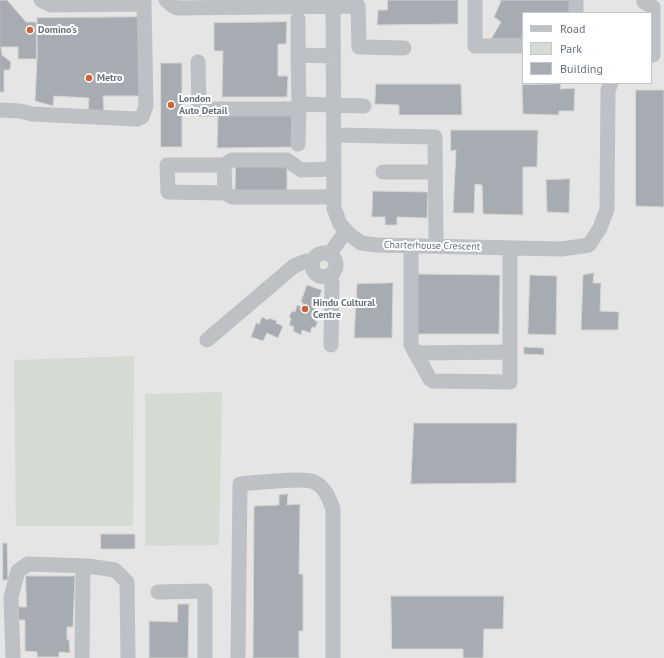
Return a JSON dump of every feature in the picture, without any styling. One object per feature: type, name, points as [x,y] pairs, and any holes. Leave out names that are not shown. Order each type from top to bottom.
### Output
[{"type":"street","points":[[0,110],[20,111],[32,114],[137,119],[142,117],[146,106],[144,2],[51,5],[41,0]]},
{"type":"street","points":[[166,0],[177,8],[234,4],[358,3],[359,47],[404,48]]},
{"type":"street","points":[[475,0],[475,46],[522,46]]},
{"type":"street","points":[[576,0],[576,12]]},
{"type":"street","points":[[644,0],[644,2],[653,7],[659,17],[656,55]]},
{"type":"street","name":"Charterhouse Crescent","points":[[333,4],[334,208],[340,224],[361,243],[376,245],[562,249],[589,245],[600,228],[607,209],[608,90],[611,84]]},
{"type":"street","points":[[298,19],[298,144]]},
{"type":"street","points":[[298,55],[333,56]]},
{"type":"street","points":[[198,62],[200,115],[292,109],[299,104],[364,106]]},
{"type":"street","points":[[334,135],[435,137],[436,246]]},
{"type":"street","points":[[334,169],[301,170],[288,160],[232,160],[224,165],[167,165],[168,192],[225,193],[232,197],[334,197]]},
{"type":"street","points":[[224,165],[225,193]]},
{"type":"street","points":[[383,172],[435,172]]},
{"type":"street","points":[[330,255],[346,231]]},
{"type":"street","points":[[411,246],[411,345],[414,353],[430,379],[433,381],[510,382],[510,248]]},
{"type":"street","points":[[317,255],[330,255],[334,259],[335,267],[329,276],[318,275],[313,270],[312,262],[317,255]]},
{"type":"street","points":[[207,340],[294,266],[306,261],[312,262]]},
{"type":"street","points":[[329,276],[332,282],[331,345]]},
{"type":"street","points":[[414,353],[510,352]]},
{"type":"street","points":[[238,658],[240,484],[298,480],[314,481],[326,492],[333,509],[333,658]]},
{"type":"street","points":[[13,658],[11,597],[18,571],[28,564],[83,566],[115,570],[127,582],[128,658]]},
{"type":"street","points":[[82,658],[83,566]]},
{"type":"street","points":[[158,592],[205,591],[205,658]]},
{"type":"shaded area","points":[[0,0],[664,0],[664,658],[0,658]]},
{"type":"green space","points":[[134,356],[133,526],[16,526],[14,360]]},
{"type":"green space","points":[[222,392],[219,545],[145,546],[145,394]]},
{"type":"building","points":[[0,0],[7,0],[26,22],[36,22],[37,59],[18,59],[18,47],[1,47],[2,55],[11,62],[10,70],[4,70],[4,92],[0,92]]},
{"type":"building","points":[[388,0],[458,0],[458,24],[377,25],[378,10],[387,10]]},
{"type":"building","points":[[499,0],[573,0],[572,12],[522,12],[522,39],[491,39],[501,22],[494,17],[501,1]]},
{"type":"building","name":"Metro","points":[[140,17],[142,96],[103,96],[104,112],[88,113],[89,98],[54,96],[53,106],[35,101],[37,18]]},
{"type":"building","points":[[287,22],[286,44],[278,44],[278,76],[288,76],[287,97],[222,97],[223,51],[214,51],[214,23]]},
{"type":"building","name":"London Auto Detail","points":[[161,63],[182,63],[182,147],[161,147]]},
{"type":"building","points":[[376,84],[461,84],[462,115],[399,115],[399,105],[375,104]]},
{"type":"building","points":[[561,84],[560,89],[575,88],[574,111],[559,111],[559,115],[523,114],[522,85]]},
{"type":"building","points":[[636,90],[664,90],[664,207],[636,206]]},
{"type":"building","points":[[292,114],[292,147],[217,148],[218,115]]},
{"type":"building","points":[[451,130],[538,130],[537,167],[523,167],[523,215],[483,214],[482,185],[475,184],[474,213],[453,213],[456,150],[451,151]]},
{"type":"building","points":[[236,165],[287,165],[287,195],[235,194]]},
{"type":"building","points":[[570,179],[569,213],[547,212],[546,180]]},
{"type":"building","points":[[373,191],[428,192],[427,218],[397,217],[397,225],[385,225],[385,217],[372,217]]},
{"type":"building","points":[[594,273],[593,283],[601,283],[600,311],[619,312],[618,330],[581,330],[583,275]]},
{"type":"building","points":[[417,274],[500,275],[499,334],[415,334]]},
{"type":"building","points":[[530,275],[557,276],[556,335],[528,334]]},
{"type":"building","points":[[393,283],[392,338],[354,338],[357,284]]},
{"type":"building","name":"Hindu Cultural Centre","points":[[307,285],[322,290],[314,311],[318,313],[315,321],[318,322],[315,328],[312,327],[310,333],[302,330],[301,335],[293,331],[294,327],[289,325],[291,319],[289,317],[292,311],[295,312],[297,305],[302,307],[303,303],[301,302]]},
{"type":"building","points":[[262,317],[268,320],[269,318],[277,321],[276,323],[283,326],[278,338],[267,333],[263,341],[251,337],[256,323],[259,324]]},
{"type":"building","points":[[524,347],[544,348],[544,355],[524,354]]},
{"type":"building","points":[[414,423],[517,423],[516,483],[411,484]]},
{"type":"building","points":[[288,494],[287,505],[300,504],[299,574],[303,574],[303,631],[299,631],[299,658],[253,658],[254,506],[279,505],[279,495]]},
{"type":"building","points":[[101,534],[135,534],[135,549],[101,549]]},
{"type":"building","points":[[3,543],[7,543],[8,580],[3,580]]},
{"type":"building","points":[[26,576],[75,576],[73,627],[67,627],[67,640],[69,639],[70,653],[59,652],[59,657],[37,657],[37,652],[25,651],[25,620],[17,620],[18,607],[26,607]]},
{"type":"building","points":[[391,596],[504,596],[503,629],[484,629],[483,658],[463,658],[463,649],[392,649]]},
{"type":"building","points":[[178,604],[189,604],[188,658],[149,658],[149,621],[177,622]]},
{"type":"place","name":"Domino's","points":[[30,30]]},
{"type":"place","name":"Metro","points":[[89,78]]},
{"type":"place","name":"London Auto Detail","points":[[171,105]]},
{"type":"place","name":"Hindu Cultural Centre","points":[[305,309]]}]
